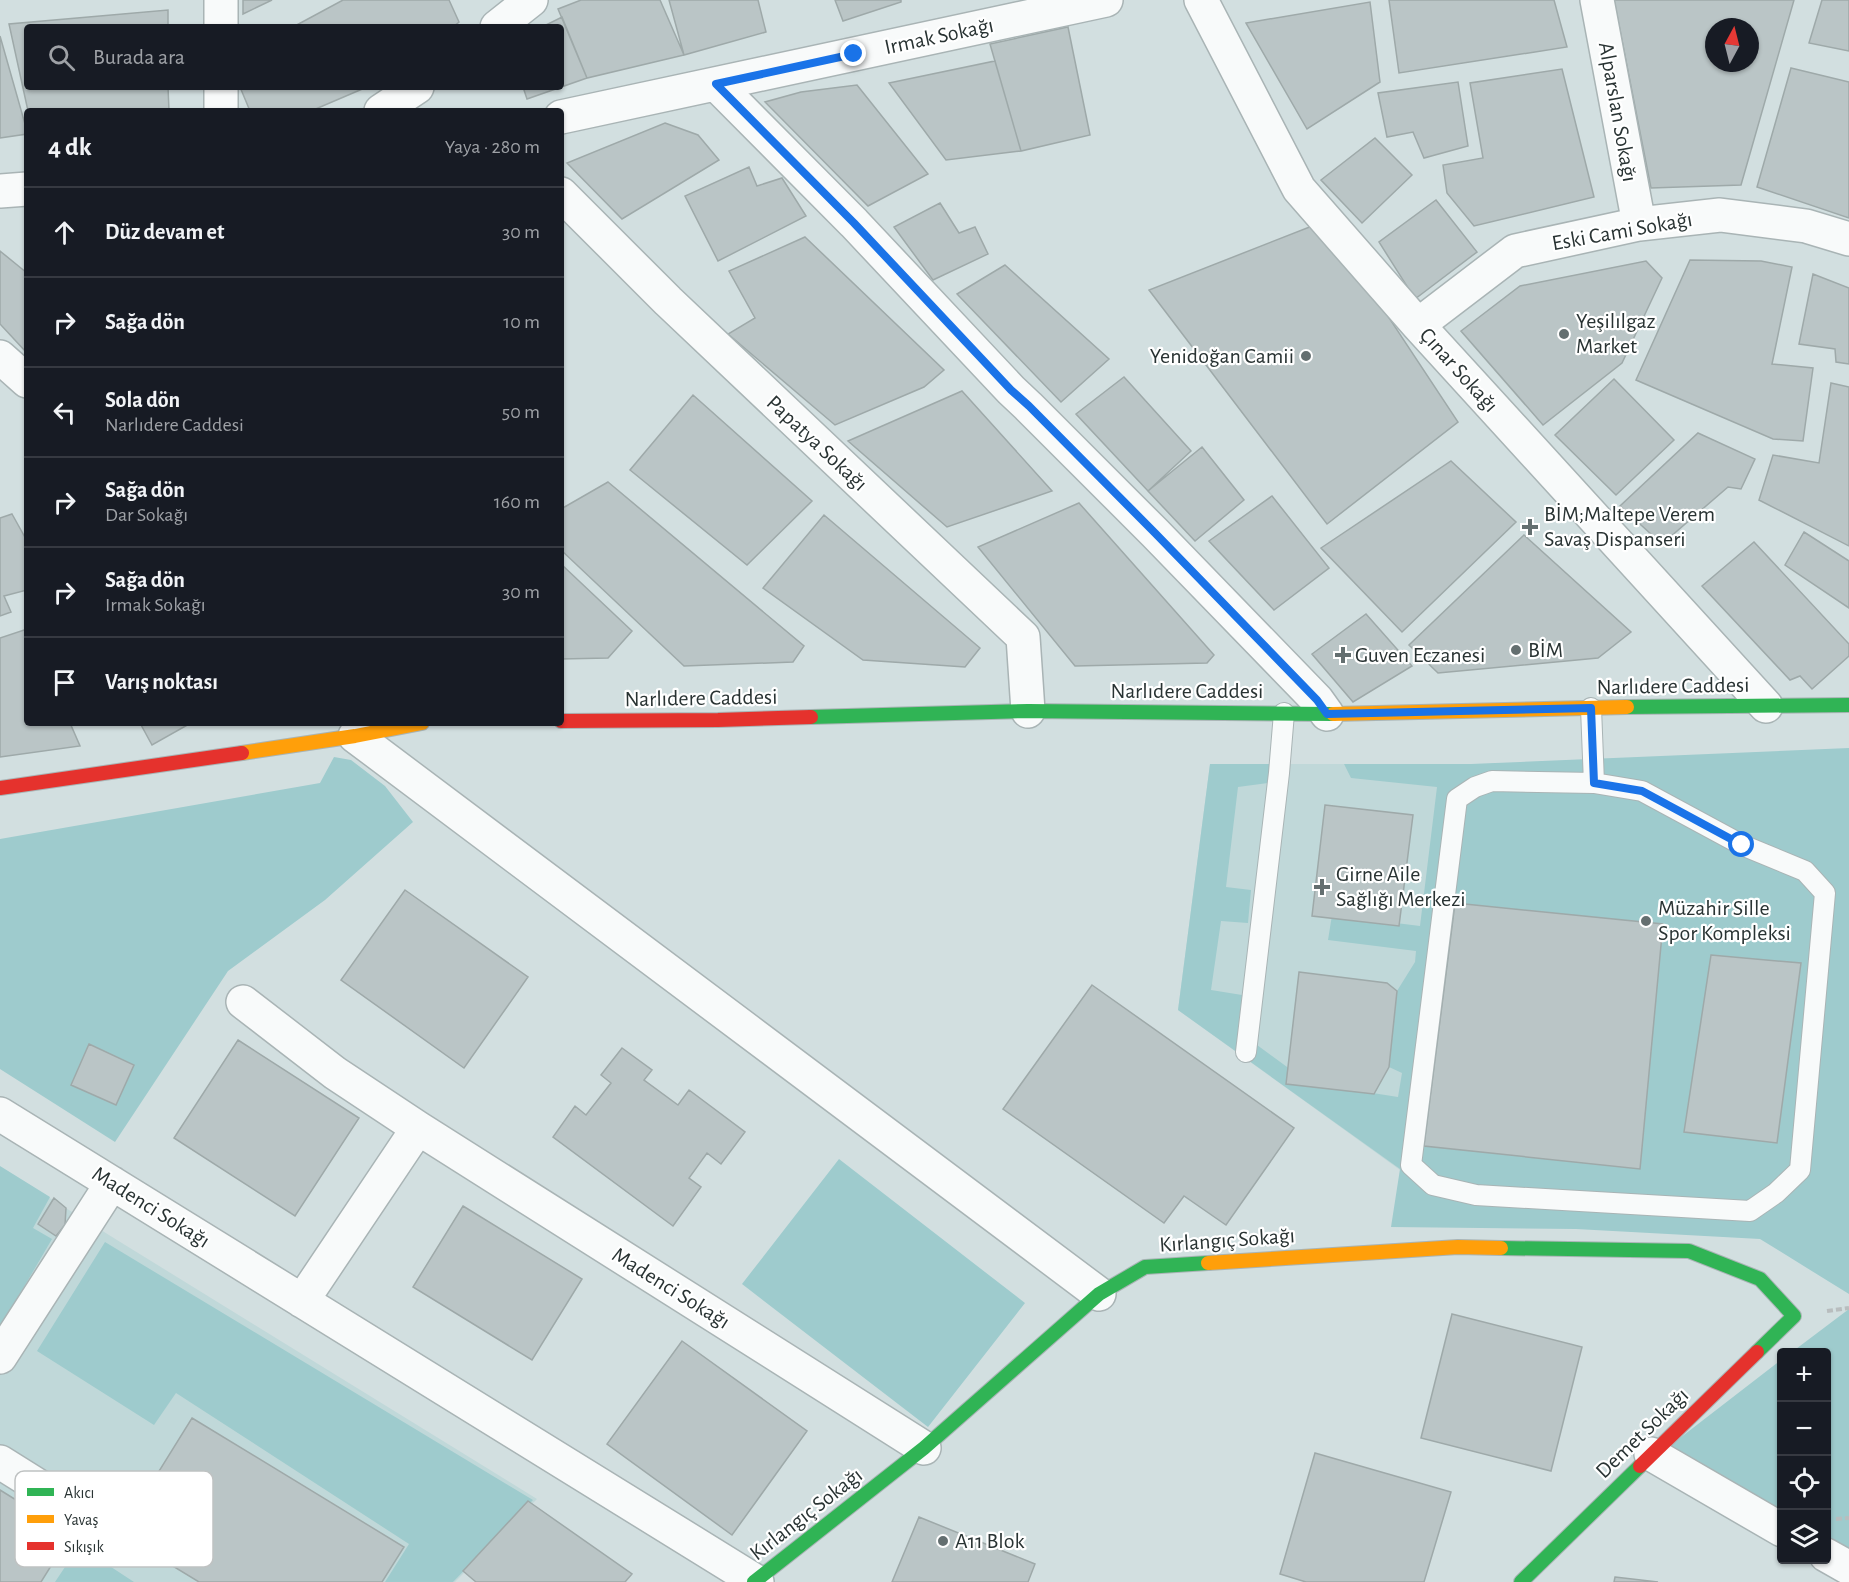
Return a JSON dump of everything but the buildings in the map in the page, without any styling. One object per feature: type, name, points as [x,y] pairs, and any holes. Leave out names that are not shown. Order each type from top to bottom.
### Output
[{"type":"street","points":[[221,0],[221,24]]},
{"type":"street","points":[[499,16],[531,0]]},
{"type":"street","name":"Irmak Sokağı","points":[[564,116],[1106,0]]},
{"type":"street","name":"Çınar Sokağı","points":[[1201,0],[1299,189],[1418,325],[1766,706]]},
{"type":"street","name":"Alparslan Sokağı","points":[[1597,0],[1639,224]]},
{"type":"street","points":[[716,84],[854,223],[1011,390],[1155,533],[1317,700],[1327,714]]},
{"type":"street","points":[[221,90],[221,108]]},
{"type":"street","points":[[386,108],[412,90]]},
{"type":"street","points":[[0,191],[24,189]]},
{"type":"street","name":"Papatya Sokağı","points":[[564,197],[676,309],[1023,637],[1028,711]]},
{"type":"street","name":"Eski Cami Sokağı","points":[[1418,325],[1515,251],[1639,224],[1720,215],[1806,226],[1849,239]]},
{"type":"street","points":[[0,357],[24,378]]},
{"type":"street","name":"Narlıdere Caddesi","points":[[564,721],[718,720],[1028,711],[1327,714],[1849,705]]},
{"type":"street","points":[[0,788],[355,736],[407,726]]},
{"type":"street","points":[[355,736],[1099,1294]]},
{"type":"street","name":"Madenci Sokağı","points":[[243,1002],[335,1072],[417,1128],[924,1448]]},
{"type":"street","name":"Madenci Sokağı","points":[[0,1114],[756,1582]]},
{"type":"street","points":[[302,1302],[417,1128]]},
{"type":"street","points":[[0,1358],[112,1183]]},
{"type":"street","name":"Kırlangıç Sokağı","points":[[756,1582],[924,1448],[1099,1294],[1144,1267],[1458,1247],[1689,1251],[1760,1279],[1794,1316]]},
{"type":"street","name":"Demet Sokağı","points":[[1521,1582],[1794,1316]]},
{"type":"street","points":[[1651,1454],[1777,1527]]},
{"type":"street","points":[[0,1462],[15,1471]]},
{"type":"street","points":[[1831,1557],[1849,1568]]},
{"type":"lane","points":[[1591,708],[1594,783]]},
{"type":"lane","points":[[1246,1052],[1284,713]]},
{"type":"lane","points":[[1492,781],[1594,783],[1642,791],[1742,845],[1806,871],[1825,893],[1800,1170],[1776,1193],[1750,1211],[1476,1195],[1433,1185],[1411,1165],[1457,799],[1475,787],[1492,781]]},
{"type":"shaded area","name":"Müzahir Sille Spor Kompleksi","points":[[1849,748],[1849,1294],[1760,1239],[1576,1229],[1391,1227],[1400,1169],[1178,1010],[1210,764],[1275,764],[1268,783],[1238,787],[1226,887],[1251,890],[1248,923],[1221,921],[1211,990],[1242,995],[1238,1031],[1309,1083],[1398,1097],[1402,1073],[1389,1067],[1397,991],[1415,962],[1416,951],[1328,940],[1332,915],[1420,926],[1437,787],[1351,778],[1344,764],[1471,764]]},
{"type":"shaded area","points":[[334,757],[351,760],[385,786],[413,822],[325,900],[228,971],[115,1142],[0,1069],[0,839],[320,783]]},
{"type":"shaded area","name":"Girne Aile Sağlığı Merkezi","points":[[1210,764],[1471,764],[1400,1170],[1178,1010]]},
{"type":"shaded area","points":[[839,1159],[1025,1303],[928,1427],[742,1284]]},
{"type":"shaded area","points":[[0,1166],[50,1197],[33,1228],[52,1239],[0,1328]]},
{"type":"shaded area","points":[[0,1167],[537,1499],[455,1582],[0,1582]]},
{"type":"shaded area","points":[[105,1242],[533,1500],[453,1582],[385,1582],[409,1544],[176,1393],[154,1425],[37,1351]]},
{"type":"shaded area","points":[[1849,1309],[1849,1566],[1831,1555],[1831,1348],[1797,1348]]},
{"type":"shaded area","points":[[1777,1363],[1777,1526],[1654,1458]]},
{"type":"shaded area","points":[[65,1567],[111,1567],[134,1582],[55,1582]]},
{"type":"traffic: fast","points":[[1627,707],[1849,705]]},
{"type":"traffic: fast","points":[[811,717],[1028,711],[1333,714]]},
{"type":"traffic: fast","points":[[1501,1248],[1689,1251],[1760,1279],[1794,1316],[1757,1352]]},
{"type":"traffic: fast","points":[[754,1582],[924,1448],[1099,1294],[1145,1267],[1208,1263]]},
{"type":"traffic: fast","points":[[1521,1582],[1640,1466]]},
{"type":"traffic: slow","points":[[1333,714],[1627,707]]},
{"type":"traffic: slow","points":[[242,753],[407,726]]},
{"type":"traffic: slow","points":[[1208,1263],[1458,1247],[1501,1248]]},
{"type":"traffic: jam","points":[[564,721],[811,717]]},
{"type":"traffic: jam","points":[[0,788],[242,753]]},
{"type":"traffic: jam","points":[[1640,1466],[1757,1352]]},
{"type":"place","name":"Yeşilılgaz Market","points":[[1564,334]]},
{"type":"place","name":"Yenidoğan Camii","points":[[1306,356]]},
{"type":"place","name":"BİM;Maltepe Verem Savaş Dispanseri","points":[[1530,527]]},
{"type":"place","name":"BİM","points":[[1516,650]]},
{"type":"place","name":"Guven Eczanesi","points":[[1343,655]]},
{"type":"place","name":"Girne Aile Sağlığı Merkezi","points":[[1322,887]]},
{"type":"place","name":"Müzahir Sille Spor Kompleksi","points":[[1646,921]]},
{"type":"place","name":"A11 Blok","points":[[943,1541]]},
{"type":"route","points":[[854,54],[716,84],[854,223],[1011,390],[1155,533],[1317,700],[1327,714],[1591,708],[1594,783],[1642,791],[1742,845]]}]
